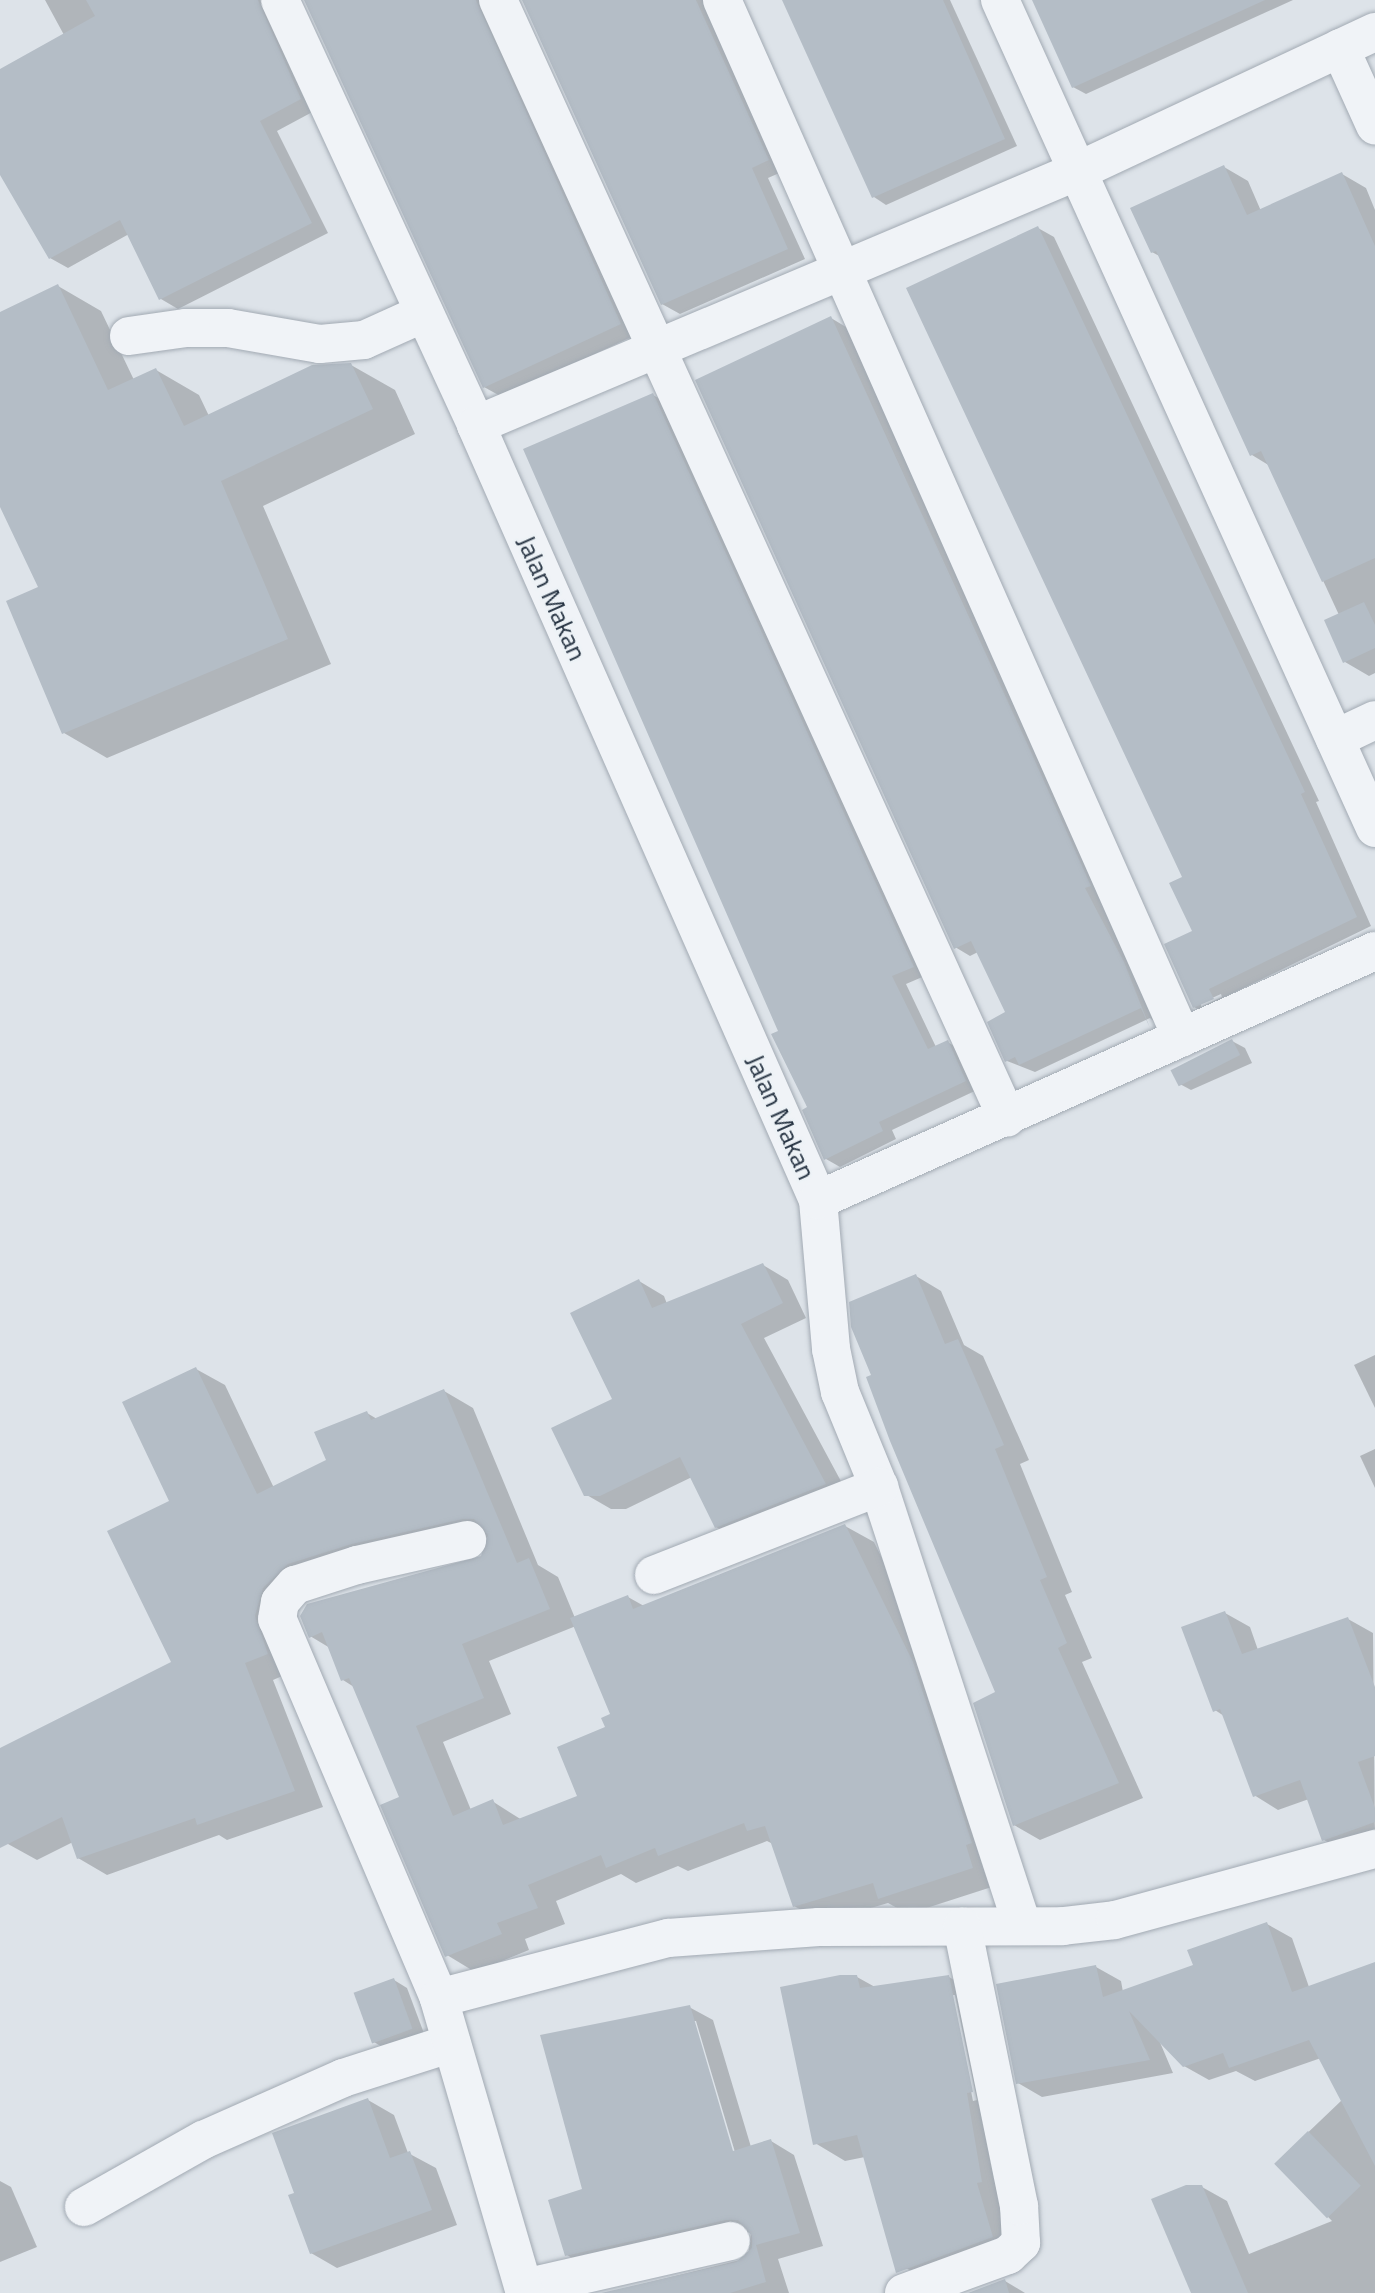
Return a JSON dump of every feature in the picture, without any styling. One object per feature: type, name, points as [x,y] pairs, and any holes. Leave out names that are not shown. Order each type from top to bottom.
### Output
[{"type":"street","name":"Jalan Makan","points":[[280,0],[476,425],[818,1200],[834,1370],[878,1487],[1022,1924]]},
{"type":"street","points":[[498,0],[1007,1118]]},
{"type":"street","points":[[722,0],[1182,1038]]},
{"type":"street","points":[[1000,0],[1375,828]]},
{"type":"street","points":[[476,425],[1078,171],[1375,32]]},
{"type":"street","points":[[1340,48],[1375,125]]},
{"type":"street","points":[[129,336],[186,328],[228,328],[320,344],[364,340],[424,313]]},
{"type":"street","points":[[1335,739],[1375,720]]},
{"type":"street","points":[[818,1200],[1007,1118],[1375,951]]},
{"type":"street","points":[[654,1575],[878,1487]]},
{"type":"street","points":[[467,1540],[356,1565],[295,1585],[280,1602],[277,1619],[439,1998],[524,2290],[731,2241]]},
{"type":"street","points":[[439,1998],[668,1938],[819,1927],[962,1927],[1022,1924],[1063,1926],[1115,1920],[1375,1849]]},
{"type":"street","points":[[904,2293],[1008,2255],[1021,2243],[1022,2234],[962,1927]]},
{"type":"street","points":[[84,2207],[204,2140],[343,2078],[452,2043]]},
{"type":"building","points":[[86,0],[258,0],[301,99],[260,121],[312,223],[159,300],[120,220],[49,259],[0,175],[0,69],[95,16]]},
{"type":"building","points":[[304,0],[476,0],[621,324],[483,388]]},
{"type":"building","points":[[522,0],[696,0],[769,160],[752,168],[788,249],[661,305]]},
{"type":"building","points":[[782,0],[943,0],[1005,139],[872,198]]},
{"type":"building","points":[[1032,0],[1265,0],[1072,88]]},
{"type":"building","points":[[1224,165],[1247,215],[1342,172],[1375,246],[1375,558],[1322,582],[1261,451],[1250,456],[1156,251],[1151,253],[1130,208]]},
{"type":"building","points":[[1038,226],[1305,792],[1301,794],[1357,917],[1209,989],[1214,999],[1193,1008],[1164,944],[1192,931],[1169,883],[1182,877],[906,288]]},
{"type":"building","points":[[58,284],[108,390],[156,368],[184,426],[312,365],[351,363],[373,409],[221,481],[288,639],[62,734],[6,601],[38,587],[0,507],[0,312]]},
{"type":"building","points":[[831,316],[1031,752],[1091,886],[1085,888],[1124,962],[1150,1028],[1141,1008],[1019,1065],[1015,1057],[1005,1062],[987,1022],[1005,1012],[971,941],[954,949],[695,380]]},
{"type":"building","points":[[653,393],[914,967],[892,976],[928,1049],[948,1040],[966,1081],[879,1122],[883,1131],[824,1160],[802,1110],[807,1107],[771,1034],[778,1031],[523,449]]},
{"type":"building","points":[[1364,602],[1375,625],[1375,648],[1343,663],[1324,620]]},
{"type":"building","points":[[1232,1039],[1240,1055],[1179,1086],[1171,1070]]},
{"type":"building","points":[[763,1263],[783,1303],[741,1324],[826,1484],[715,1528],[680,1457],[600,1496],[584,1496],[551,1428],[612,1399],[570,1313],[639,1279],[652,1308]]},
{"type":"building","points":[[916,1274],[945,1344],[958,1339],[1004,1445],[995,1449],[1047,1577],[1040,1580],[1067,1643],[1058,1648],[1119,1783],[1013,1826],[973,1703],[995,1692],[890,1441],[866,1377],[871,1375],[851,1327],[849,1302]]},
{"type":"building","points":[[196,1367],[257,1494],[326,1460],[314,1432],[367,1411],[371,1420],[444,1389],[517,1563],[529,1558],[550,1609],[462,1644],[484,1698],[416,1726],[453,1816],[493,1799],[503,1825],[577,1796],[557,1747],[605,1727],[601,1718],[610,1714],[570,1618],[628,1595],[633,1609],[845,1524],[913,1662],[972,1843],[966,1845],[973,1868],[878,1899],[873,1883],[793,1907],[765,1826],[747,1831],[744,1823],[658,1856],[655,1848],[606,1868],[601,1855],[528,1885],[538,1908],[497,1923],[502,1934],[445,1957],[380,1805],[399,1797],[349,1678],[341,1681],[322,1632],[309,1638],[300,1616],[307,1604],[481,1556],[488,1535],[474,1519],[463,1519],[352,1544],[288,1564],[263,1588],[255,1616],[268,1654],[245,1663],[295,1791],[197,1825],[195,1818],[77,1859],[62,1817],[0,1848],[0,1748],[171,1662],[107,1531],[169,1501],[122,1402]]},
{"type":"building","points":[[1225,1611],[1242,1654],[1348,1617],[1375,1687],[1375,1756],[1358,1762],[1375,1808],[1375,1822],[1322,1841],[1300,1780],[1253,1797],[1220,1709],[1213,1712],[1181,1627]]},
{"type":"building","points":[[1267,1922],[1292,1992],[1375,1962],[1375,2166],[1309,2040],[1229,2068],[1223,2053],[1183,2067],[1129,2011],[1150,2060],[1016,2084],[996,1984],[1096,1965],[1103,1997],[1193,1965],[1187,1950]]},
{"type":"building","points":[[840,1975],[857,1975],[860,1988],[949,1975],[973,2092],[967,2093],[982,2182],[977,2183],[993,2237],[896,2273],[857,2135],[813,2145],[780,1987]]},
{"type":"building","points":[[394,1978],[412,2029],[372,2043],[354,1993]]},
{"type":"building","points":[[690,2005],[733,2151],[771,2139],[800,2233],[756,2245],[766,2282],[730,2293],[601,2293],[736,2262],[752,2248],[752,2236],[738,2220],[726,2220],[565,2256],[548,2200],[582,2189],[540,2035]]},
{"type":"building","points":[[368,2098],[390,2158],[410,2151],[432,2210],[310,2254],[288,2195],[294,2193],[272,2133]]},
{"type":"building","points":[[1308,2131],[1361,2186],[1327,2218],[1274,2164]]},
{"type":"building","points":[[1186,2185],[1202,2185],[1248,2293],[1191,2293],[1151,2199]]},
{"type":"building","points":[[1005,2279],[1009,2293],[968,2293]]}]
